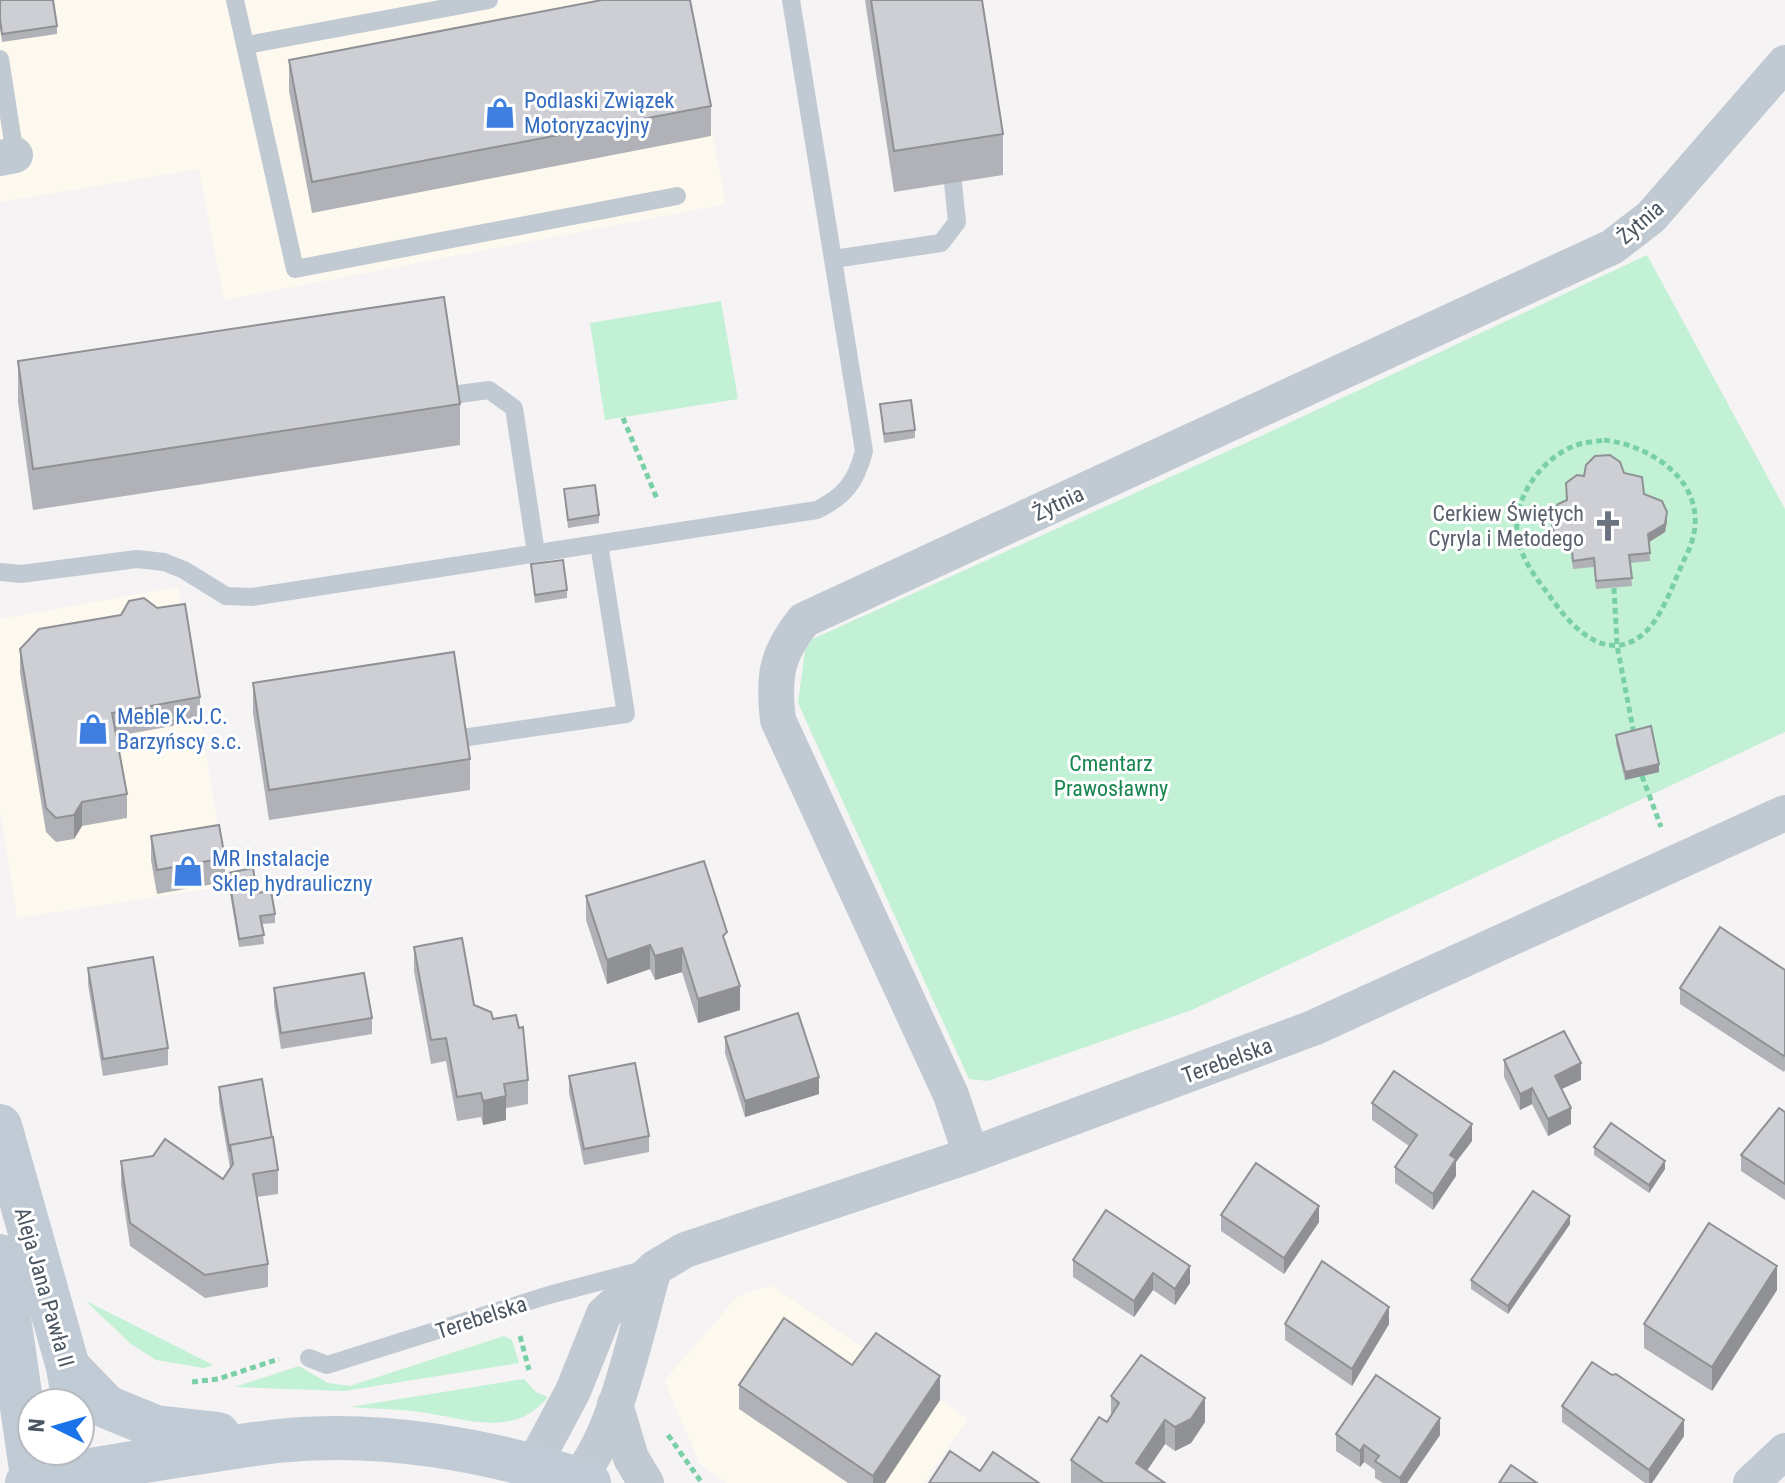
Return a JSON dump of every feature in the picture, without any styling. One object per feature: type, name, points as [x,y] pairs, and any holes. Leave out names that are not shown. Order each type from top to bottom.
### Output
[{"type":"street","name":"Żytnia","points":[[971,1155],[951,1095],[778,720],[775,673],[790,636],[804,620],[1633,235],[1785,63]]},
{"type":"street","name":"Terebelska","points":[[533,1474],[573,1391],[604,1314],[655,1268],[685,1250],[971,1155],[1313,1028],[1785,813]]},
{"type":"street","name":"Aleja Jana Pawła II","points":[[0,1126],[71,1385]]},
{"type":"street","name":"Aleja Jana Pawła II","points":[[0,1256],[31,1482]]},
{"type":"street","points":[[71,1385],[107,1407],[156,1427],[280,1441],[390,1441],[579,1482],[596,1452],[615,1404],[655,1268]]},
{"type":"street","points":[[615,1404],[631,1458],[646,1483]]},
{"type":"street","points":[[96,1463],[280,1441]]},
{"type":"street","points":[[1751,1483],[1785,1451]]},
{"type":"street","points":[[31,1482],[77,1467]]},
{"type":"lane","points":[[235,0],[295,269],[677,196]]},
{"type":"lane","points":[[247,45],[489,0]]},
{"type":"lane","points":[[0,572],[21,574],[137,559],[164,562],[184,570],[226,596],[252,597],[817,510],[840,498],[857,477],[864,451],[791,0]]},
{"type":"lane","points":[[0,59],[7,157]]},
{"type":"lane","points":[[834,259],[941,243],[957,222],[953,183]]},
{"type":"lane","points":[[452,395],[489,390],[514,408],[536,553]]},
{"type":"lane","points":[[462,738],[626,714],[599,544]]},
{"type":"lane","name":"Terebelska","points":[[309,1358],[327,1365],[583,1285],[655,1268]]},
{"type":"path","points":[[623,418],[667,521],[668,533]]},
{"type":"path","points":[[1604,440],[1628,443],[1666,463],[1690,495],[1694,519],[1690,549],[1656,615],[1643,634],[1617,645],[1595,642],[1566,619],[1526,564],[1518,541],[1516,519],[1528,485],[1547,462],[1575,446],[1604,440]]},
{"type":"path","points":[[1614,588],[1617,645],[1635,739]]},
{"type":"path","points":[[1642,776],[1663,831]]},
{"type":"path","points":[[192,1382],[218,1379],[277,1359]]},
{"type":"shaded area","points":[[0,0],[687,0],[726,204],[224,300],[199,169],[0,202]]},
{"type":"shaded area","points":[[178,587],[228,886],[17,918],[0,808],[0,619]]},
{"type":"shaded area","points":[[771,1285],[968,1419],[924,1483],[727,1483],[700,1464],[664,1381],[738,1296]]},
{"type":"green space","name":"Cmentarz Prawosławny","points":[[1647,255],[1785,509],[1785,732],[1192,1010],[988,1081],[969,1079],[798,703],[806,642],[1261,436]]},
{"type":"green space","points":[[721,301],[738,399],[605,420],[590,323]]},
{"type":"green space","points":[[86,1301],[213,1365],[204,1368],[156,1360],[131,1344]]},
{"type":"green space","points":[[504,1336],[512,1340],[519,1363],[344,1391],[235,1387],[299,1366],[328,1383],[350,1386]]},
{"type":"green space","points":[[524,1379],[536,1392],[548,1397],[536,1409],[508,1421],[479,1422],[412,1411],[350,1407]]},
{"type":"building","points":[[0,0],[53,0],[57,26],[2,34]]},
{"type":"building","name":"Podlaski Związek Motoryzacyjny","points":[[602,0],[690,0],[711,106],[312,182],[289,60]]},
{"type":"building","points":[[871,0],[982,0],[1003,134],[894,151]]},
{"type":"building","points":[[444,297],[460,404],[33,469],[18,361]]},
{"type":"building","points":[[911,400],[915,430],[884,434],[880,404]]},
{"type":"building","name":"Cerkiew Świętych Cyryla i Metodego","points":[[1610,455],[1620,462],[1624,473],[1642,477],[1644,494],[1662,501],[1667,512],[1665,524],[1648,534],[1650,553],[1629,555],[1632,578],[1596,581],[1594,558],[1573,561],[1571,542],[1554,534],[1551,515],[1558,504],[1567,500],[1566,483],[1577,475],[1584,476],[1586,465],[1595,456]]},
{"type":"building","points":[[595,485],[599,515],[568,520],[564,489]]},
{"type":"building","points":[[563,560],[567,590],[535,595],[531,564]]},
{"type":"building","name":"Meble K.J.C. Barzyńscy s.c.","points":[[144,598],[157,608],[185,604],[200,697],[112,713],[127,794],[82,802],[74,815],[56,818],[46,808],[20,649],[39,629],[121,615],[129,601]]},
{"type":"building","points":[[454,652],[470,759],[269,790],[253,683]]},
{"type":"building","points":[[1651,726],[1659,764],[1625,772],[1616,735]]},
{"type":"building","points":[[219,825],[225,858],[157,870],[151,836]]},
{"type":"building","points":[[704,861],[727,932],[723,936],[740,986],[698,999],[682,948],[655,956],[650,945],[607,960],[586,896]]},
{"type":"building","points":[[253,868],[257,893],[271,891],[275,914],[260,916],[264,935],[239,939],[228,873]]},
{"type":"building","points":[[1720,927],[1785,970],[1784,1056],[1680,988]]},
{"type":"building","points":[[462,938],[474,1005],[491,1012],[493,1019],[516,1015],[519,1028],[523,1027],[528,1080],[504,1084],[506,1096],[483,1101],[481,1093],[457,1097],[446,1038],[431,1040],[414,947]]},
{"type":"building","points":[[153,957],[168,1048],[103,1059],[88,968]]},
{"type":"building","points":[[364,973],[372,1018],[281,1033],[274,988]]},
{"type":"building","points":[[798,1013],[819,1077],[745,1101],[725,1037]]},
{"type":"building","points":[[1564,1031],[1581,1063],[1555,1076],[1571,1108],[1548,1119],[1532,1088],[1520,1094],[1504,1060]]},
{"type":"building","points":[[635,1063],[649,1136],[584,1149],[569,1076]]},
{"type":"building","points":[[1394,1071],[1472,1124],[1450,1155],[1456,1159],[1433,1194],[1395,1167],[1417,1135],[1372,1103]]},
{"type":"building","points":[[262,1079],[272,1138],[230,1145],[230,1152],[219,1087]]},
{"type":"building","points":[[1779,1108],[1785,1112],[1785,1184],[1741,1155]]},
{"type":"building","points":[[1611,1123],[1665,1161],[1649,1185],[1594,1147]]},
{"type":"building","points":[[273,1137],[278,1170],[253,1174],[268,1264],[205,1275],[130,1223],[121,1161],[153,1156],[165,1139],[223,1179],[233,1164],[230,1145]]},
{"type":"building","points":[[1256,1163],[1319,1206],[1284,1258],[1221,1215]]},
{"type":"building","points":[[1533,1191],[1570,1216],[1508,1306],[1471,1280]]},
{"type":"building","points":[[1106,1210],[1190,1266],[1175,1289],[1153,1273],[1134,1301],[1073,1260]]},
{"type":"building","points":[[1709,1223],[1777,1266],[1712,1367],[1644,1324]]},
{"type":"building","points":[[1322,1261],[1389,1307],[1352,1369],[1285,1324]]},
{"type":"building","points":[[784,1318],[852,1365],[876,1333],[940,1376],[873,1476],[739,1385]]},
{"type":"building","points":[[1141,1355],[1205,1398],[1191,1419],[1175,1427],[1165,1420],[1136,1463],[1165,1483],[1104,1483],[1071,1460],[1099,1417],[1107,1422],[1119,1403],[1111,1396]]},
{"type":"building","points":[[1592,1362],[1612,1375],[1616,1374],[1684,1420],[1649,1470],[1562,1406]]},
{"type":"building","points":[[1376,1375],[1440,1418],[1400,1478],[1375,1461],[1379,1456],[1364,1445],[1360,1451],[1336,1434]]},
{"type":"building","points":[[950,1451],[980,1471],[993,1452],[1039,1483],[929,1483]]},
{"type":"building","points":[[1511,1465],[1537,1483],[1499,1483]]},
{"type":"place","name":"Podlaski Związek Motoryzacyjny","points":[[500,113]]},
{"type":"place","name":"Cerkiew Świętych Cyryla i Metodego","points":[[1608,526]]},
{"type":"place","name":"Meble K.J.C. Barzyńscy s.c.","points":[[93,729]]},
{"type":"place","name":"MR Instalacje Sklep hydrauliczny","points":[[188,871]]}]
